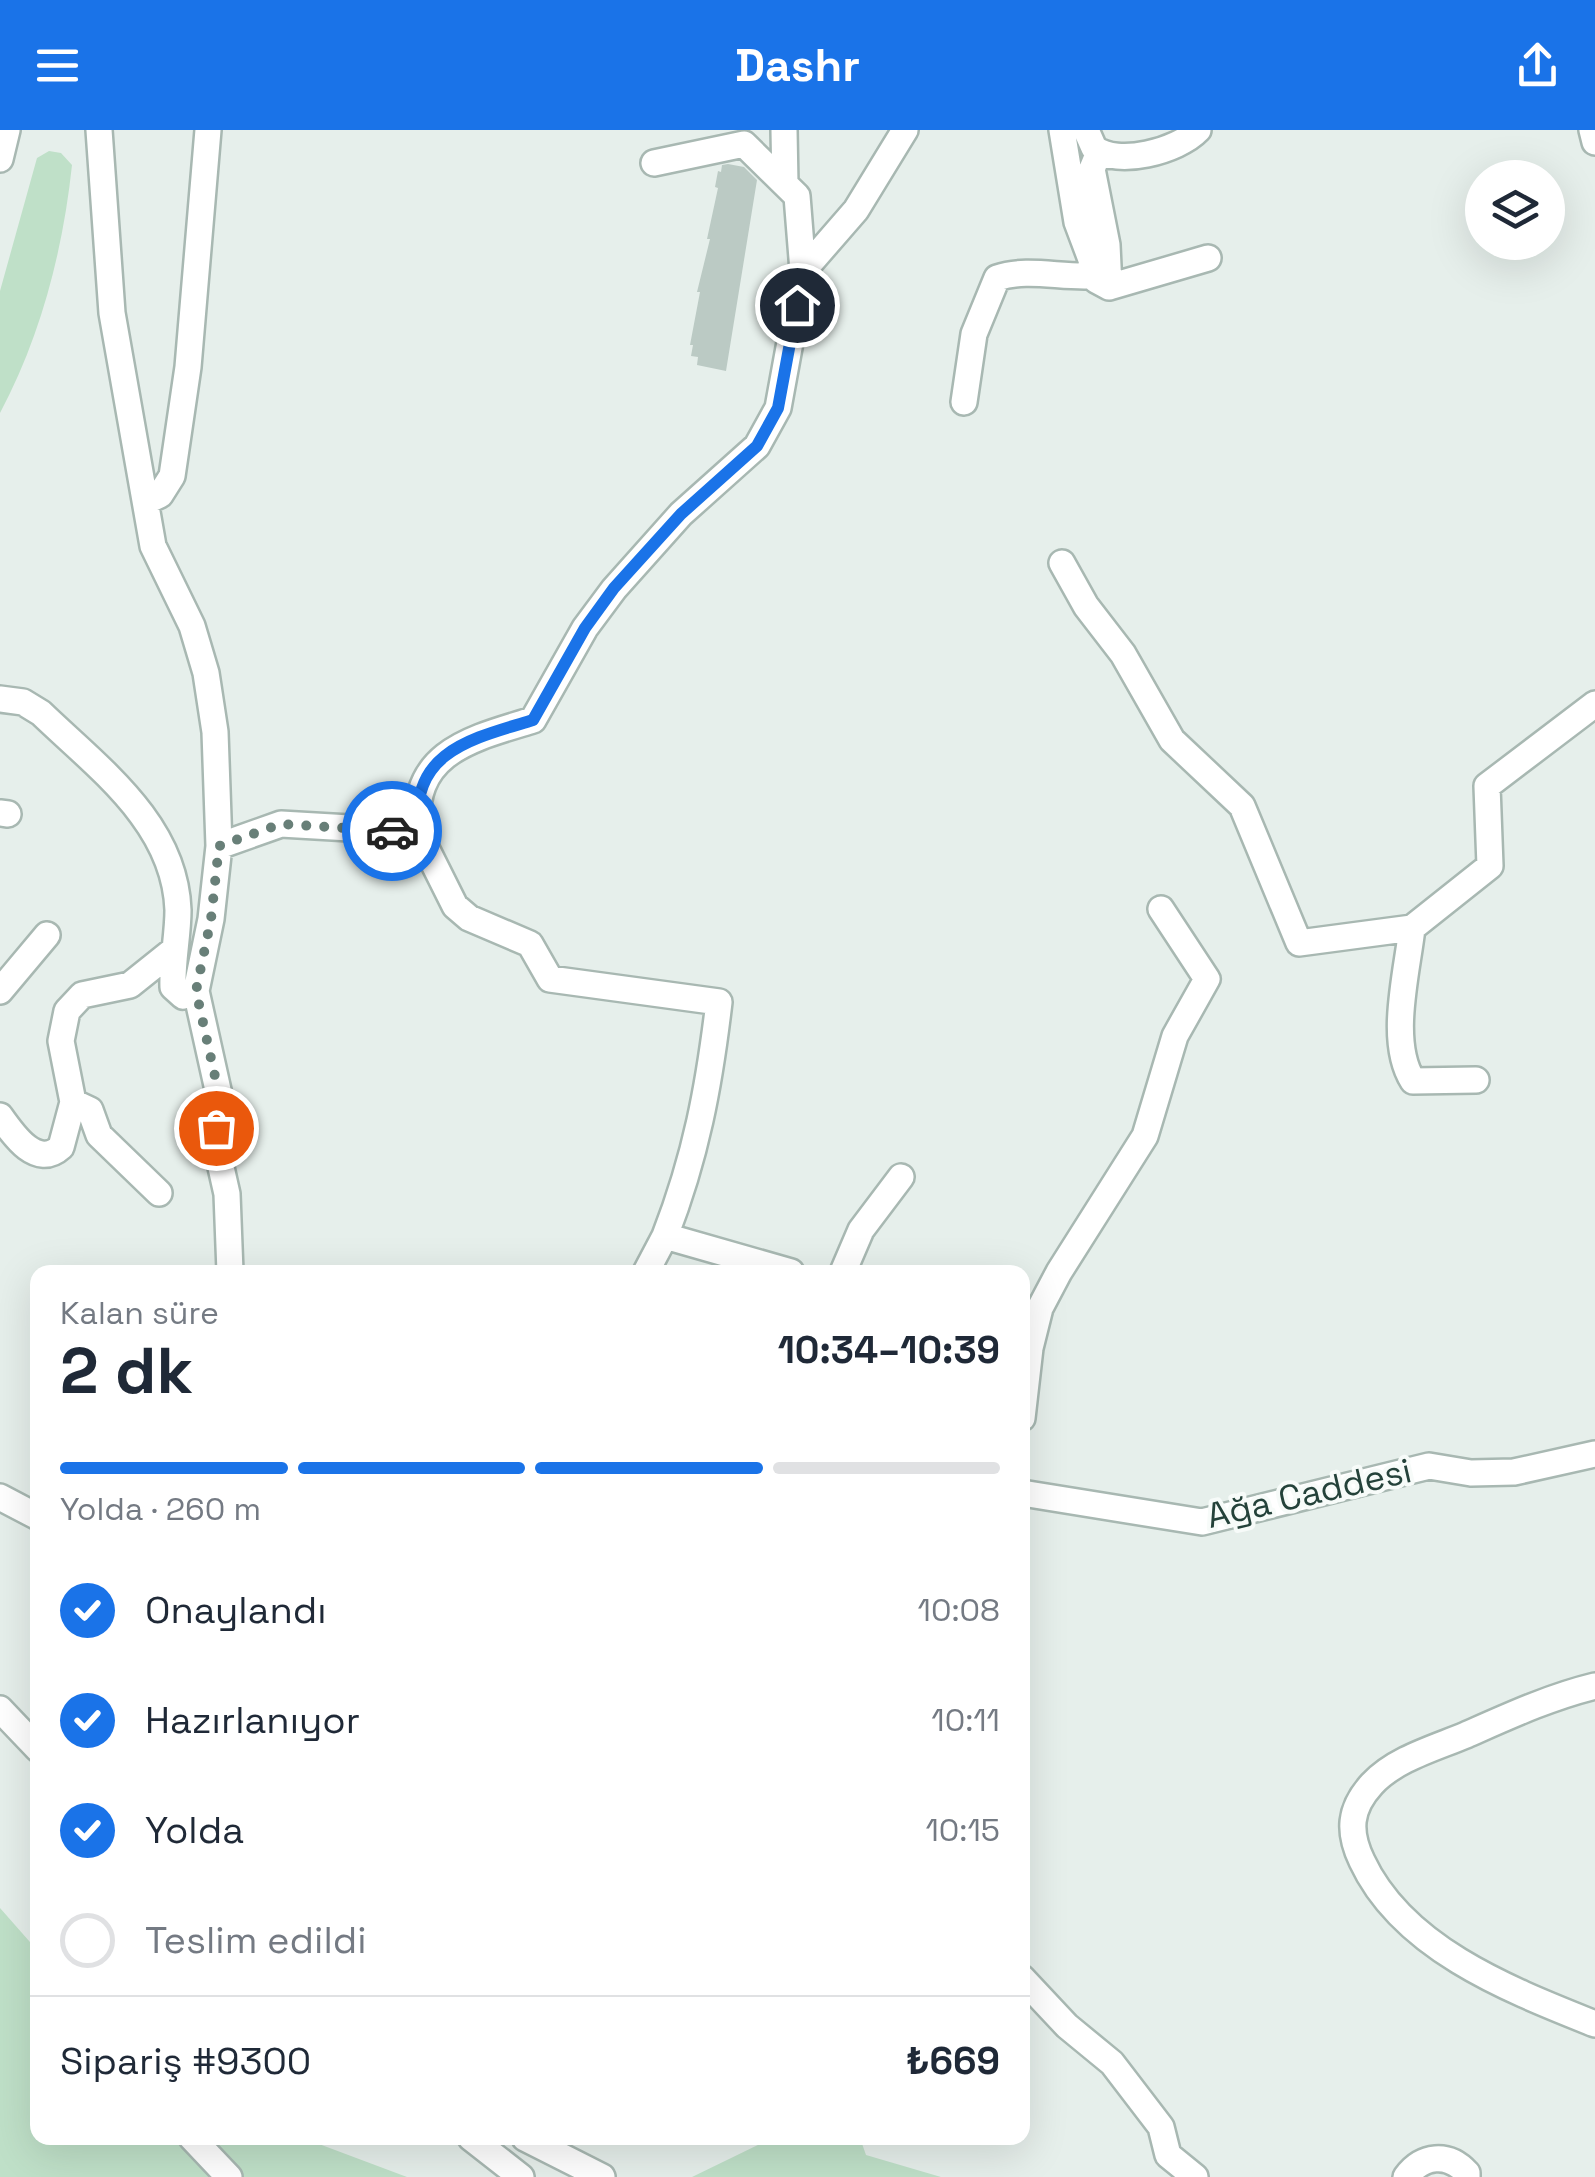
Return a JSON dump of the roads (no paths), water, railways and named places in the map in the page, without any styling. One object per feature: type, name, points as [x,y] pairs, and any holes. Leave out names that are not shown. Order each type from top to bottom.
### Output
[{"type":"street","points":[[0,159],[6,130]]},
{"type":"street","points":[[99,130],[112,313],[154,546],[181,598],[206,673],[218,772],[219,846],[211,919],[196,991],[220,1099],[216,1144],[227,1194],[230,1265]]},
{"type":"street","points":[[146,501],[160,495],[172,476],[188,366],[208,130]]},
{"type":"street","points":[[784,130],[785,184]]},
{"type":"street","points":[[803,271],[856,210],[905,130]]},
{"type":"street","points":[[1062,130],[1076,222],[1098,281]]},
{"type":"street","points":[[1092,141],[1113,156],[1167,150],[1186,142],[1198,130]]},
{"type":"street","points":[[1592,130],[1595,142]]},
{"type":"street","points":[[1092,141],[1095,198],[1107,246],[1098,281]]},
{"type":"street","points":[[650,1265],[689,1174],[720,1002],[550,980],[530,944],[468,918],[455,906],[418,832],[420,793],[440,759],[472,738],[533,720],[585,628],[614,588],[681,514],[757,446],[778,408],[803,271],[797,196],[744,144],[654,163]]},
{"type":"street","points":[[964,402],[974,334],[996,278],[1016,272],[1098,281],[1208,258]]},
{"type":"street","points":[[1062,563],[1086,606],[1123,654],[1172,740],[1242,806],[1298,943],[1412,928],[1490,866],[1488,786],[1595,704]]},
{"type":"street","points":[[0,699],[23,702],[41,713],[141,812],[162,849],[175,889],[173,987],[182,996],[196,991]]},
{"type":"street","points":[[219,846],[281,824],[418,832]]},
{"type":"street","points":[[1030,1336],[1048,1290],[1145,1136],[1175,1036],[1207,979],[1160,909]]},
{"type":"street","points":[[1412,928],[1400,1034],[1404,1064],[1413,1081],[1476,1080]]},
{"type":"street","points":[[0,991],[48,935]]},
{"type":"street","points":[[0,1116],[32,1151],[50,1155],[61,1147],[73,1102],[61,1041],[67,1011],[82,995],[130,986],[175,950]]},
{"type":"street","points":[[73,1102],[90,1110],[98,1135],[160,1193]]},
{"type":"street","points":[[846,1265],[861,1230],[901,1177]]},
{"type":"street","points":[[665,1236],[766,1265]]},
{"type":"street","name":"Ağa Caddesi","points":[[1030,1494],[1202,1522],[1429,1466],[1471,1473],[1514,1472],[1595,1454]]},
{"type":"street","points":[[0,1498],[30,1513]]},
{"type":"street","points":[[1595,1686],[1558,1695],[1394,1766],[1365,1793],[1355,1810],[1351,1833],[1375,1885],[1400,1917],[1424,1938],[1451,1956],[1556,2009],[1595,2024]]},
{"type":"street","points":[[0,1709],[30,1741]]},
{"type":"street","points":[[1030,1987],[1067,2026],[1112,2063],[1160,2127],[1168,2154],[1196,2177]]},
{"type":"street","points":[[199,2145],[229,2177]]},
{"type":"street","points":[[480,2145],[521,2177]]},
{"type":"street","points":[[539,2145],[602,2177]]},
{"type":"street","points":[[1406,2177],[1420,2163],[1435,2158],[1453,2161],[1467,2177]]}]
